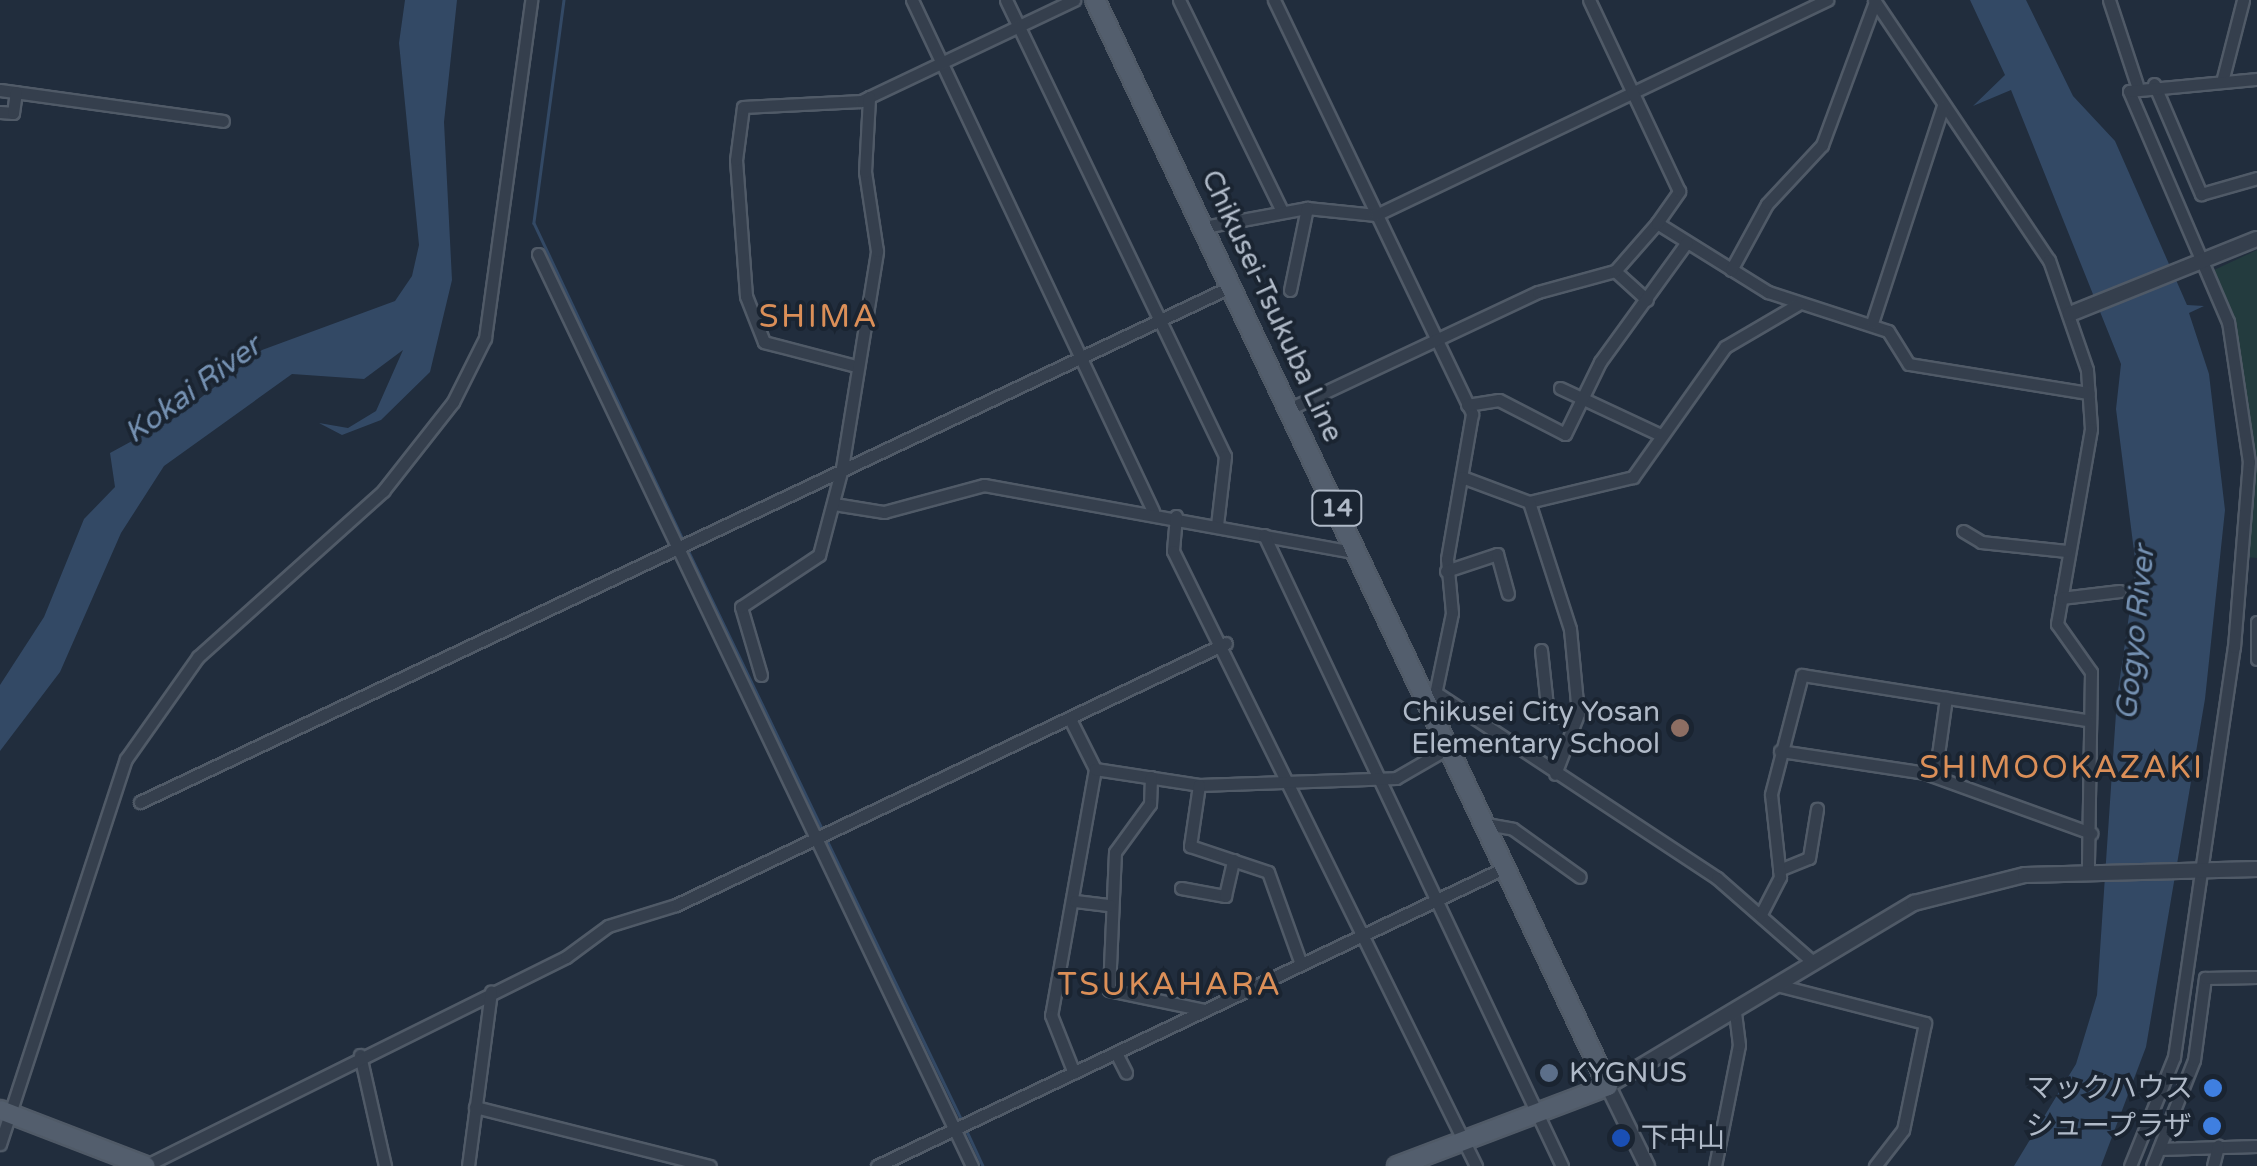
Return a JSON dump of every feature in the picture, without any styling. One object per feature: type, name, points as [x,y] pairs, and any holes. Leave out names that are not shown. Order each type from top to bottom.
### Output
[{"type":"main road","name":"Chikusei-Tsukuba Line","points":[[1095,0],[1358,553],[1434,700],[1450,747],[1608,1086]]},
{"type":"main road","points":[[1398,1166],[1608,1086]]},
{"type":"main road","points":[[7,1112],[146,1166]]},
{"type":"street","points":[[0,1144],[7,1112],[126,759],[198,657],[408,462],[484,338],[531,0]]},
{"type":"street","points":[[912,0],[1153,511]]},
{"type":"street","points":[[1006,0],[1225,456],[1216,525]]},
{"type":"street","points":[[852,365],[764,342],[746,296],[736,160],[742,107],[869,98],[1074,0]]},
{"type":"street","points":[[1179,0],[1282,211]]},
{"type":"street","points":[[1274,0],[1467,406],[1462,476],[1446,571],[1452,613],[1434,700],[1555,774],[1760,914],[1814,962]]},
{"type":"street","points":[[1290,409],[1538,292],[1615,271],[1657,223],[1679,191],[1589,0]]},
{"type":"street","points":[[1204,227],[1306,208],[1376,215],[1827,0]]},
{"type":"street","points":[[2109,0],[2138,86]]},
{"type":"street","points":[[2223,78],[2243,0]]},
{"type":"street","points":[[1875,1],[2049,260],[2072,312],[2092,428],[2057,624],[2090,662],[2087,720],[2096,757],[2091,873]]},
{"type":"street","points":[[1731,270],[1767,204],[1822,145],[1875,1]]},
{"type":"street","points":[[2152,1166],[2174,1057],[2192,870],[2240,560],[2245,401],[2203,258],[2128,92],[2154,84],[2257,79]]},
{"type":"street","points":[[2154,84],[2200,194],[2257,178]]},
{"type":"street","points":[[0,90],[222,120]]},
{"type":"street","points":[[0,112],[13,113],[16,92]]},
{"type":"street","points":[[761,675],[741,607],[820,554],[842,468],[852,365],[877,250],[865,172],[869,98]]},
{"type":"street","points":[[1872,322],[1943,106]]},
{"type":"street","points":[[1290,290],[1306,208]]},
{"type":"street","points":[[1657,223],[1731,270],[1797,305],[1872,322],[1910,364],[2089,393]]},
{"type":"street","points":[[2072,312],[2257,239]]},
{"type":"street","points":[[1467,406],[1498,400],[1560,436],[1687,242]]},
{"type":"street","points":[[538,254],[682,543],[960,1126],[972,1166]]},
{"type":"street","points":[[1615,271],[1647,300]]},
{"type":"street","points":[[140,802],[1232,286]]},
{"type":"street","points":[[1462,476],[1529,502],[1633,477],[1725,347],[1797,305]]},
{"type":"street","points":[[1560,388],[1661,436]]},
{"type":"street","points":[[834,504],[884,512],[984,485],[1153,511],[1358,553]]},
{"type":"street","points":[[1529,502],[1570,629],[1576,719],[1555,774]]},
{"type":"street","points":[[1176,516],[1173,550],[1226,644],[1294,782],[1476,1166]]},
{"type":"street","points":[[1963,530],[1989,544],[2067,551]]},
{"type":"street","points":[[1264,535],[1562,1166]]},
{"type":"street","points":[[1446,571],[1497,554],[1508,594]]},
{"type":"street","points":[[2240,560],[2257,561]]},
{"type":"street","points":[[2061,598],[2120,590]]},
{"type":"street","points":[[2257,622],[2257,659]]},
{"type":"street","points":[[146,1166],[491,992],[608,926],[656,914],[1226,644]]},
{"type":"street","points":[[1541,650],[1548,715],[1576,719]]},
{"type":"street","points":[[1760,914],[1779,870],[1771,794],[1802,675],[2087,720]]},
{"type":"street","points":[[1936,776],[1946,698]]},
{"type":"street","points":[[1070,719],[1094,769],[1075,901],[1052,1015],[1074,1073]]},
{"type":"street","points":[[1094,769],[1199,784],[1378,778],[1411,772],[1450,747]]},
{"type":"street","points":[[1780,751],[1936,776],[2092,833]]},
{"type":"street","points":[[1151,777],[1150,804],[1119,838],[1110,906],[1112,994],[1204,1010]]},
{"type":"street","points":[[1199,784],[1190,846],[1268,872],[1300,964]]},
{"type":"street","points":[[1779,870],[1809,858],[1817,808]]},
{"type":"street","points":[[1486,824],[1513,829],[1580,876]]},
{"type":"street","points":[[1181,888],[1225,896],[1233,860]]},
{"type":"street","points":[[878,1166],[1506,868]]},
{"type":"street","points":[[1647,1166],[1608,1086],[1814,962],[1964,884],[2091,873],[2257,869]]},
{"type":"street","points":[[1075,901],[1110,906]]},
{"type":"street","points":[[2130,1166],[2155,1139],[2194,1060],[2204,978],[2257,977]]},
{"type":"street","points":[[1777,985],[1925,1023],[1903,1130],[1875,1166]]},
{"type":"street","points":[[468,1166],[491,992]]},
{"type":"street","points":[[1716,1166],[1739,1045],[1735,1011]]},
{"type":"street","points":[[1116,1053],[1126,1074]]},
{"type":"street","points":[[360,1055],[385,1166]]},
{"type":"street","points":[[475,1107],[708,1166]]},
{"type":"street","points":[[2155,1139],[2257,1146]]},
{"type":"street","points":[[2212,1166],[2218,1146]]},
{"type":"green space","points":[[2257,250],[2257,558],[2246,557],[2249,404],[2214,270]]},
{"type":"water","points":[[405,0],[457,0],[444,122],[452,280],[430,372],[381,420],[342,435],[319,423],[348,428],[376,411],[403,350],[364,379],[292,374],[164,466],[121,533],[60,672],[0,751],[0,685],[44,617],[84,519],[115,487],[110,453],[176,417],[262,350],[395,301],[412,276],[419,245],[399,43]]},
{"type":"water","name":"Gogyo River","points":[[1970,0],[2026,0],[2073,96],[2115,141],[2187,305],[2204,306],[2189,313],[2209,374],[2225,510],[2205,699],[2146,1047],[2101,1166],[2014,1166],[2076,1064],[2097,995],[2117,698],[2136,567],[2116,409],[2121,364],[2011,90],[1973,106],[2005,75]]},
{"type":"waterway","points":[[564,0],[534,223],[682,538]]},
{"type":"waterway","points":[[688,550],[823,831]]},
{"type":"waterway","points":[[826,838],[961,1119]]},
{"type":"waterway","points":[[965,1127],[983,1166]]},
{"type":"place","name":"Chikusei City Yosan Elementary School","points":[[1680,728]]},
{"type":"place","name":"KYGNUS","points":[[1549,1073]]},
{"type":"place","name":"マックハウス","points":[[2213,1088]]},
{"type":"place","name":"シュープラザ","points":[[2212,1126]]},
{"type":"place","name":"下中山","points":[[1621,1138]]},
{"type":"district","name":"SHIMA","points":[[819,317]]},
{"type":"district","name":"SHIMOOKAZAKI","points":[[2062,768]]},
{"type":"district","name":"TSUKAHARA","points":[[1170,985]]},
{"type":"water label","name":"Kokai River","points":[[193,390]]}]
